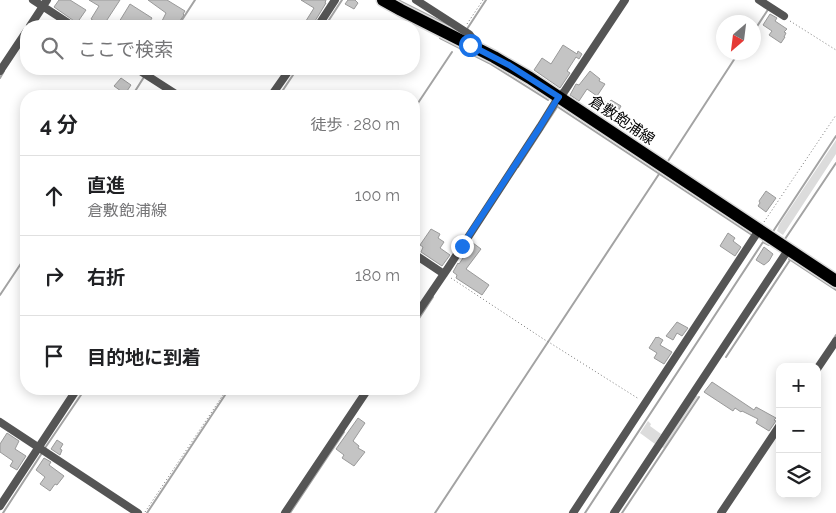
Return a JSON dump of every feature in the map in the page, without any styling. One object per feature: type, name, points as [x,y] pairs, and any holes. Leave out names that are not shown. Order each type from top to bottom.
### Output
[{"type":"main road","name":"倉敷飽浦線","points":[[383,0],[509,65],[836,281]]},
{"type":"street","points":[[33,0],[65,20]]},
{"type":"street","points":[[322,20],[335,0]]},
{"type":"street","points":[[416,0],[463,30],[472,38],[473,46]]},
{"type":"street","points":[[420,310],[446,275],[556,101],[625,0]]},
{"type":"street","points":[[759,0],[784,16]]},
{"type":"street","points":[[34,20],[45,6]]},
{"type":"street","points":[[0,71],[20,41]]},
{"type":"street","points":[[146,75],[170,90]]},
{"type":"street","points":[[275,90],[286,75]]},
{"type":"street","points":[[573,513],[759,230]]},
{"type":"street","points":[[614,513],[788,250]]},
{"type":"street","points":[[420,258],[446,275]]},
{"type":"street","points":[[821,363],[836,341]]},
{"type":"street","points":[[0,506],[73,395]]},
{"type":"street","points":[[285,513],[364,395]]},
{"type":"street","points":[[0,422],[138,513]]},
{"type":"street","points":[[721,513],[776,430]]},
{"type":"path","points":[[463,30],[483,0]]},
{"type":"path","points":[[784,16],[836,50]]},
{"type":"path","points":[[759,230],[836,115]]},
{"type":"path","points":[[446,275],[646,404]]},
{"type":"path","points":[[145,513],[223,395]]},
{"type":"shaded area","points":[[394,0],[400,0],[448,24],[448,29]]},
{"type":"shaded area","points":[[836,140],[836,154],[783,235],[777,231],[779,225]]},
{"type":"shaded area","points":[[695,395],[698,396],[664,448],[661,447]]},
{"type":"shaded area","points":[[648,421],[651,424],[650,426],[661,434],[655,444],[640,433]]},
{"type":"building","points":[[59,0],[70,0],[86,10],[79,20],[73,20],[54,7]]},
{"type":"building","points":[[89,0],[120,0],[107,20],[91,19],[99,6]]},
{"type":"building","points":[[148,0],[167,0],[185,11],[180,20],[162,20],[166,13]]},
{"type":"building","points":[[301,0],[326,0],[316,20],[306,20],[314,8]]},
{"type":"building","points":[[348,0],[355,0],[358,3],[354,9],[345,4]]},
{"type":"building","points":[[130,4],[152,18],[151,20],[120,20]]},
{"type":"building","points":[[770,14],[777,18],[775,21],[787,29],[784,32],[786,33],[785,37],[781,43],[769,35],[772,31],[763,25]]},
{"type":"building","points":[[563,45],[577,54],[578,51],[582,54],[579,59],[576,57],[567,71],[570,73],[560,88],[534,70],[542,58],[551,64]]},
{"type":"building","points":[[590,71],[600,79],[599,81],[605,84],[597,96],[587,89],[579,101],[570,95],[576,84],[579,85]]},
{"type":"building","points":[[121,78],[131,85],[128,90],[120,90],[114,86]]},
{"type":"building","points":[[603,100],[608,104],[611,100],[621,106],[615,117],[598,106]]},
{"type":"building","points":[[766,191],[776,198],[766,212],[758,206]]},
{"type":"building","points":[[431,229],[440,234],[438,238],[444,242],[440,248],[450,255],[442,266],[421,252],[423,247],[420,245]]},
{"type":"building","points":[[728,233],[735,238],[733,241],[741,247],[735,256],[720,246]]},
{"type":"building","points":[[473,243],[481,249],[466,269],[489,285],[482,295],[456,278],[457,275],[453,272]]},
{"type":"building","points":[[764,247],[773,254],[764,265],[756,260]]},
{"type":"building","points":[[677,322],[688,328],[682,336],[677,333],[673,340],[666,336]]},
{"type":"building","points":[[656,337],[663,340],[660,345],[672,352],[664,364],[654,358],[657,353],[649,348]]},
{"type":"building","points":[[712,382],[754,410],[756,407],[776,418],[774,420],[776,421],[769,431],[756,423],[758,419],[735,408],[733,411],[704,392]]},
{"type":"building","points":[[358,418],[365,423],[353,441],[359,446],[358,448],[365,452],[354,466],[342,458],[344,455],[336,449]]},
{"type":"building","points":[[7,433],[19,441],[15,449],[26,456],[17,470],[10,466],[13,461],[0,452],[0,444]]},
{"type":"building","points":[[57,440],[63,444],[60,449],[62,450],[60,455],[51,449]]},
{"type":"building","points":[[44,458],[51,462],[49,465],[64,476],[50,491],[40,484],[45,477],[36,470]]},
{"type":"waterway","points":[[182,20],[195,0]]},
{"type":"waterway","points":[[329,20],[342,0]]},
{"type":"waterway","points":[[467,29],[486,0]]},
{"type":"waterway","points":[[761,20],[769,8]]},
{"type":"waterway","points":[[441,36],[440,38],[489,63],[548,100]]},
{"type":"waterway","points":[[420,100],[452,52]]},
{"type":"waterway","points":[[668,161],[734,60]]},
{"type":"waterway","points":[[0,78],[4,71]]},
{"type":"waterway","points":[[283,90],[293,75]]},
{"type":"waterway","points":[[136,90],[144,77]]},
{"type":"waterway","points":[[518,167],[559,104]]},
{"type":"waterway","points":[[558,107],[752,235]]},
{"type":"waterway","points":[[772,233],[836,136]]},
{"type":"waterway","points":[[785,239],[836,163]]},
{"type":"waterway","points":[[435,513],[661,171]]},
{"type":"waterway","points":[[585,513],[763,242],[769,245]]},
{"type":"waterway","points":[[789,259],[836,290]]},
{"type":"waterway","points":[[726,357],[790,260]]},
{"type":"waterway","points":[[0,295],[20,265]]},
{"type":"waterway","points":[[420,317],[433,297]]},
{"type":"waterway","points":[[833,340],[836,335]]},
{"type":"waterway","points":[[45,448],[81,395]]},
{"type":"waterway","points":[[147,513],[225,395]]},
{"type":"waterway","points":[[622,513],[699,397]]},
{"type":"waterway","points":[[290,513],[344,432]]},
{"type":"waterway","points":[[3,513],[42,453]]},
{"type":"route","points":[[462,246],[559,97],[509,65],[470,45]]}]
